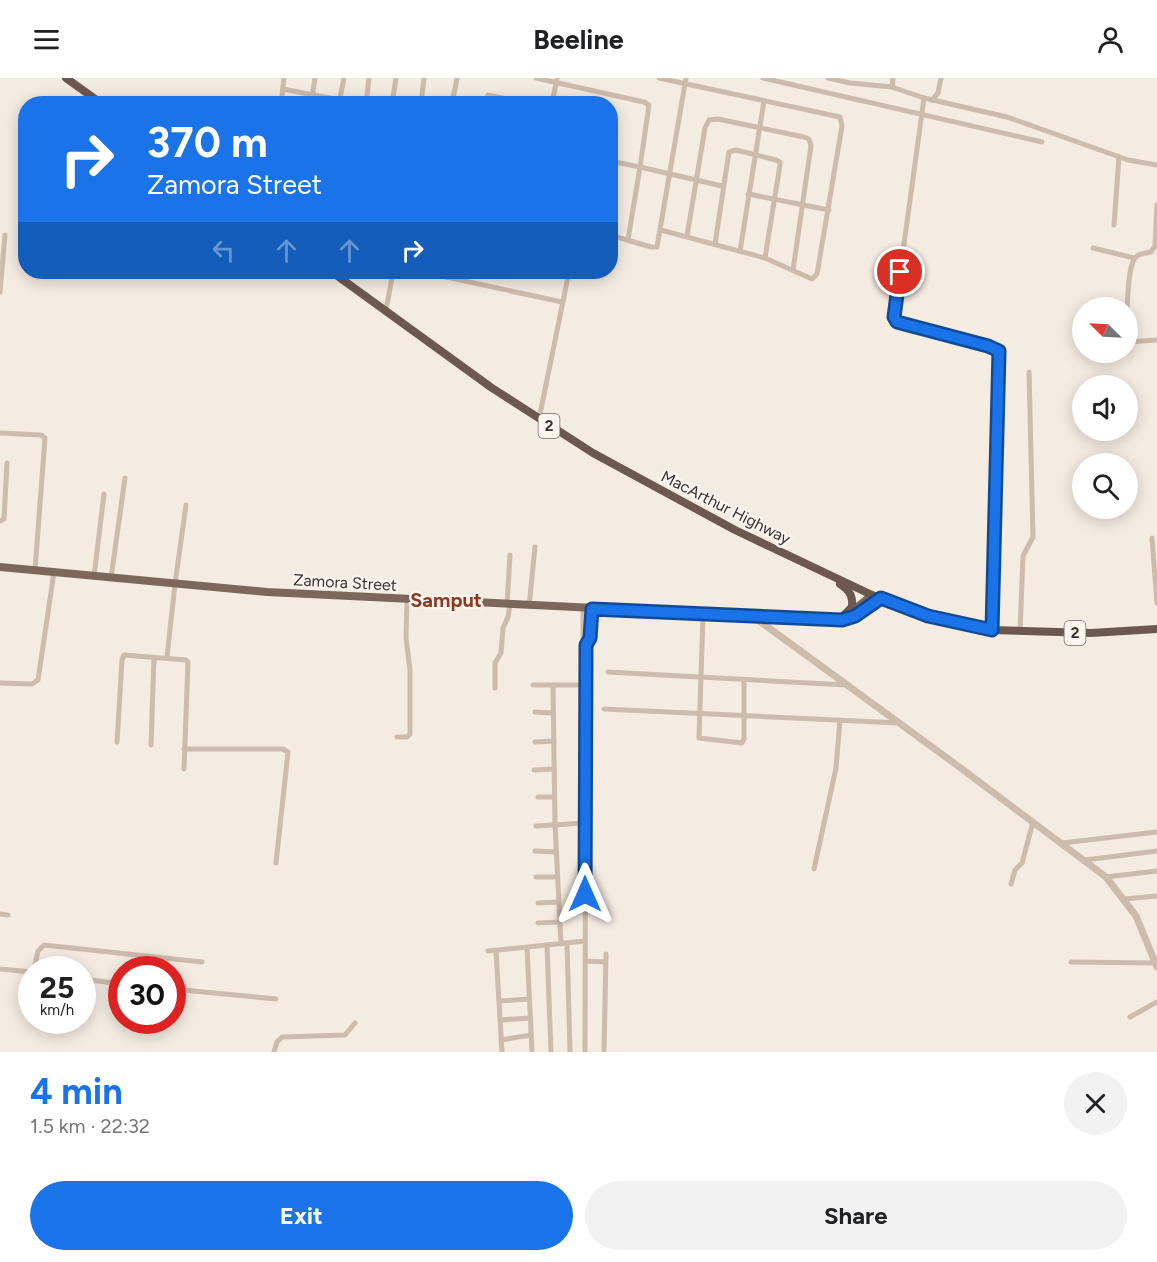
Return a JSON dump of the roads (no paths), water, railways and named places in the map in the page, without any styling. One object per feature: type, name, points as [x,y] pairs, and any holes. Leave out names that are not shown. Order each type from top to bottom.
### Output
[{"type":"highway","points":[[66,78],[91,96]]},
{"type":"highway","name":"MacArthur Highway","points":[[342,279],[492,388],[539,419],[655,488],[735,530],[877,597],[928,616],[992,630],[1091,633],[1157,629]]},
{"type":"highway","points":[[828,574],[852,596],[852,607],[841,618]]},
{"type":"main road","name":"Zamora Street","points":[[0,567],[267,592],[703,615],[841,618]]},
{"type":"main road","points":[[841,618],[861,613],[877,597]]},
{"type":"street","points":[[282,96],[284,78]]},
{"type":"street","points":[[312,94],[315,78]]},
{"type":"street","points":[[340,96],[344,78]]},
{"type":"street","points":[[367,96],[369,78]]},
{"type":"street","points":[[393,96],[396,78]]},
{"type":"street","points":[[422,96],[424,78]]},
{"type":"street","points":[[454,96],[457,78]]},
{"type":"street","points":[[536,78],[557,80],[649,105],[628,240]]},
{"type":"street","points":[[659,78],[686,81],[840,117],[842,126],[817,274],[812,279],[765,258],[661,230]]},
{"type":"street","points":[[763,78],[1042,142]]},
{"type":"street","points":[[828,78],[850,83],[892,87],[924,98],[1007,117],[1119,157],[1157,165]]},
{"type":"street","points":[[892,87],[893,78]]},
{"type":"street","points":[[932,100],[938,93],[941,78]]},
{"type":"street","points":[[554,96],[557,80]]},
{"type":"street","points":[[618,237],[656,247],[661,230],[686,81]]},
{"type":"street","points":[[283,88],[319,96]]},
{"type":"street","points":[[924,98],[894,317],[903,324],[988,346],[999,351],[992,630]]},
{"type":"street","points":[[740,251],[764,101]]},
{"type":"street","points":[[687,236],[705,128],[709,120],[718,119],[804,137],[811,142],[793,270]]},
{"type":"street","points":[[715,244],[722,186],[729,152],[736,150],[755,154],[780,162],[765,258]]},
{"type":"street","points":[[1114,225],[1119,157]]},
{"type":"street","points":[[618,163],[722,186]]},
{"type":"street","points":[[748,194],[828,210]]},
{"type":"street","points":[[1128,297],[1134,258],[1139,254],[1154,250],[1157,206]]},
{"type":"street","points":[[0,292],[5,235]]},
{"type":"street","points":[[1093,248],[1134,258]]},
{"type":"street","points":[[386,310],[392,279]]},
{"type":"street","points":[[471,279],[562,302]]},
{"type":"street","points":[[539,419],[567,279]]},
{"type":"street","points":[[1138,341],[1157,340]]},
{"type":"street","points":[[1020,632],[1023,556],[1033,537],[1029,372]]},
{"type":"street","points":[[0,433],[41,435],[45,438],[35,570]]},
{"type":"street","points":[[0,521],[4,519],[7,463]]},
{"type":"street","points":[[111,578],[125,478]]},
{"type":"street","points":[[94,576],[104,494]]},
{"type":"street","points":[[167,657],[186,505]]},
{"type":"street","points":[[181,538],[190,539]]},
{"type":"street","points":[[1152,538],[1157,603]]},
{"type":"street","points":[[529,606],[535,547]]},
{"type":"street","points":[[495,688],[495,663],[501,653],[503,628],[508,617],[510,555]]},
{"type":"street","points":[[0,682],[32,684],[38,680],[54,572]]},
{"type":"street","points":[[397,737],[407,737],[410,734],[410,670],[406,638],[406,600]]},
{"type":"street","points":[[585,1052],[586,645],[583,638],[583,620],[588,609]]},
{"type":"street","points":[[586,645],[590,638],[591,620],[588,609]]},
{"type":"street","points":[[703,615],[699,738],[741,743],[744,739],[744,680]]},
{"type":"street","points":[[754,616],[1106,877],[1136,916],[1156,965],[1071,962]]},
{"type":"street","points":[[583,620],[591,620]]},
{"type":"street","points":[[117,742],[122,657],[127,654],[186,660],[188,662],[184,769]]},
{"type":"street","points":[[151,745],[154,657]]},
{"type":"street","points":[[608,672],[846,685]]},
{"type":"street","points":[[533,684],[586,685]]},
{"type":"street","points":[[553,685],[556,877],[559,922],[564,944],[570,1052]]},
{"type":"street","points":[[604,709],[898,723]]},
{"type":"street","points":[[535,712],[553,713]]},
{"type":"street","points":[[814,869],[836,768],[840,720]]},
{"type":"street","points":[[535,742],[554,741]]},
{"type":"street","points":[[184,749],[283,749],[288,752],[276,863]]},
{"type":"street","points":[[534,770],[554,770]]},
{"type":"street","points":[[538,797],[554,797]]},
{"type":"street","points":[[1011,884],[1015,870],[1022,864],[1033,822]]},
{"type":"street","points":[[536,826],[585,823]]},
{"type":"street","points":[[1062,843],[1157,832]]},
{"type":"street","points":[[536,851],[556,852]]},
{"type":"street","points":[[1085,860],[1157,851]]},
{"type":"street","points":[[1106,877],[1157,871]]},
{"type":"street","points":[[536,877],[556,877]]},
{"type":"street","points":[[1124,899],[1157,896]]},
{"type":"street","points":[[538,903],[558,902]]},
{"type":"street","points":[[0,914],[8,915]]},
{"type":"street","points":[[538,923],[559,922]]},
{"type":"street","points":[[488,951],[585,941]]},
{"type":"street","points":[[37,956],[44,945],[202,962]]},
{"type":"street","points":[[547,946],[551,1052]]},
{"type":"street","points":[[527,948],[532,1052]]},
{"type":"street","points":[[496,951],[502,1052]]},
{"type":"street","points":[[604,1052],[606,954]]},
{"type":"street","points":[[586,961],[605,962]]},
{"type":"street","points":[[0,969],[18,970]]},
{"type":"street","points":[[186,990],[276,999]]},
{"type":"street","points":[[500,1001],[529,999]]},
{"type":"street","points":[[1130,1017],[1157,1002]]},
{"type":"street","points":[[501,1020],[530,1018]]},
{"type":"street","points":[[274,1052],[277,1042],[282,1037],[345,1035],[355,1023]]},
{"type":"street","points":[[501,1040],[531,1035]]},
{"type":"district","name":"Samput","points":[[446,600]]}]
